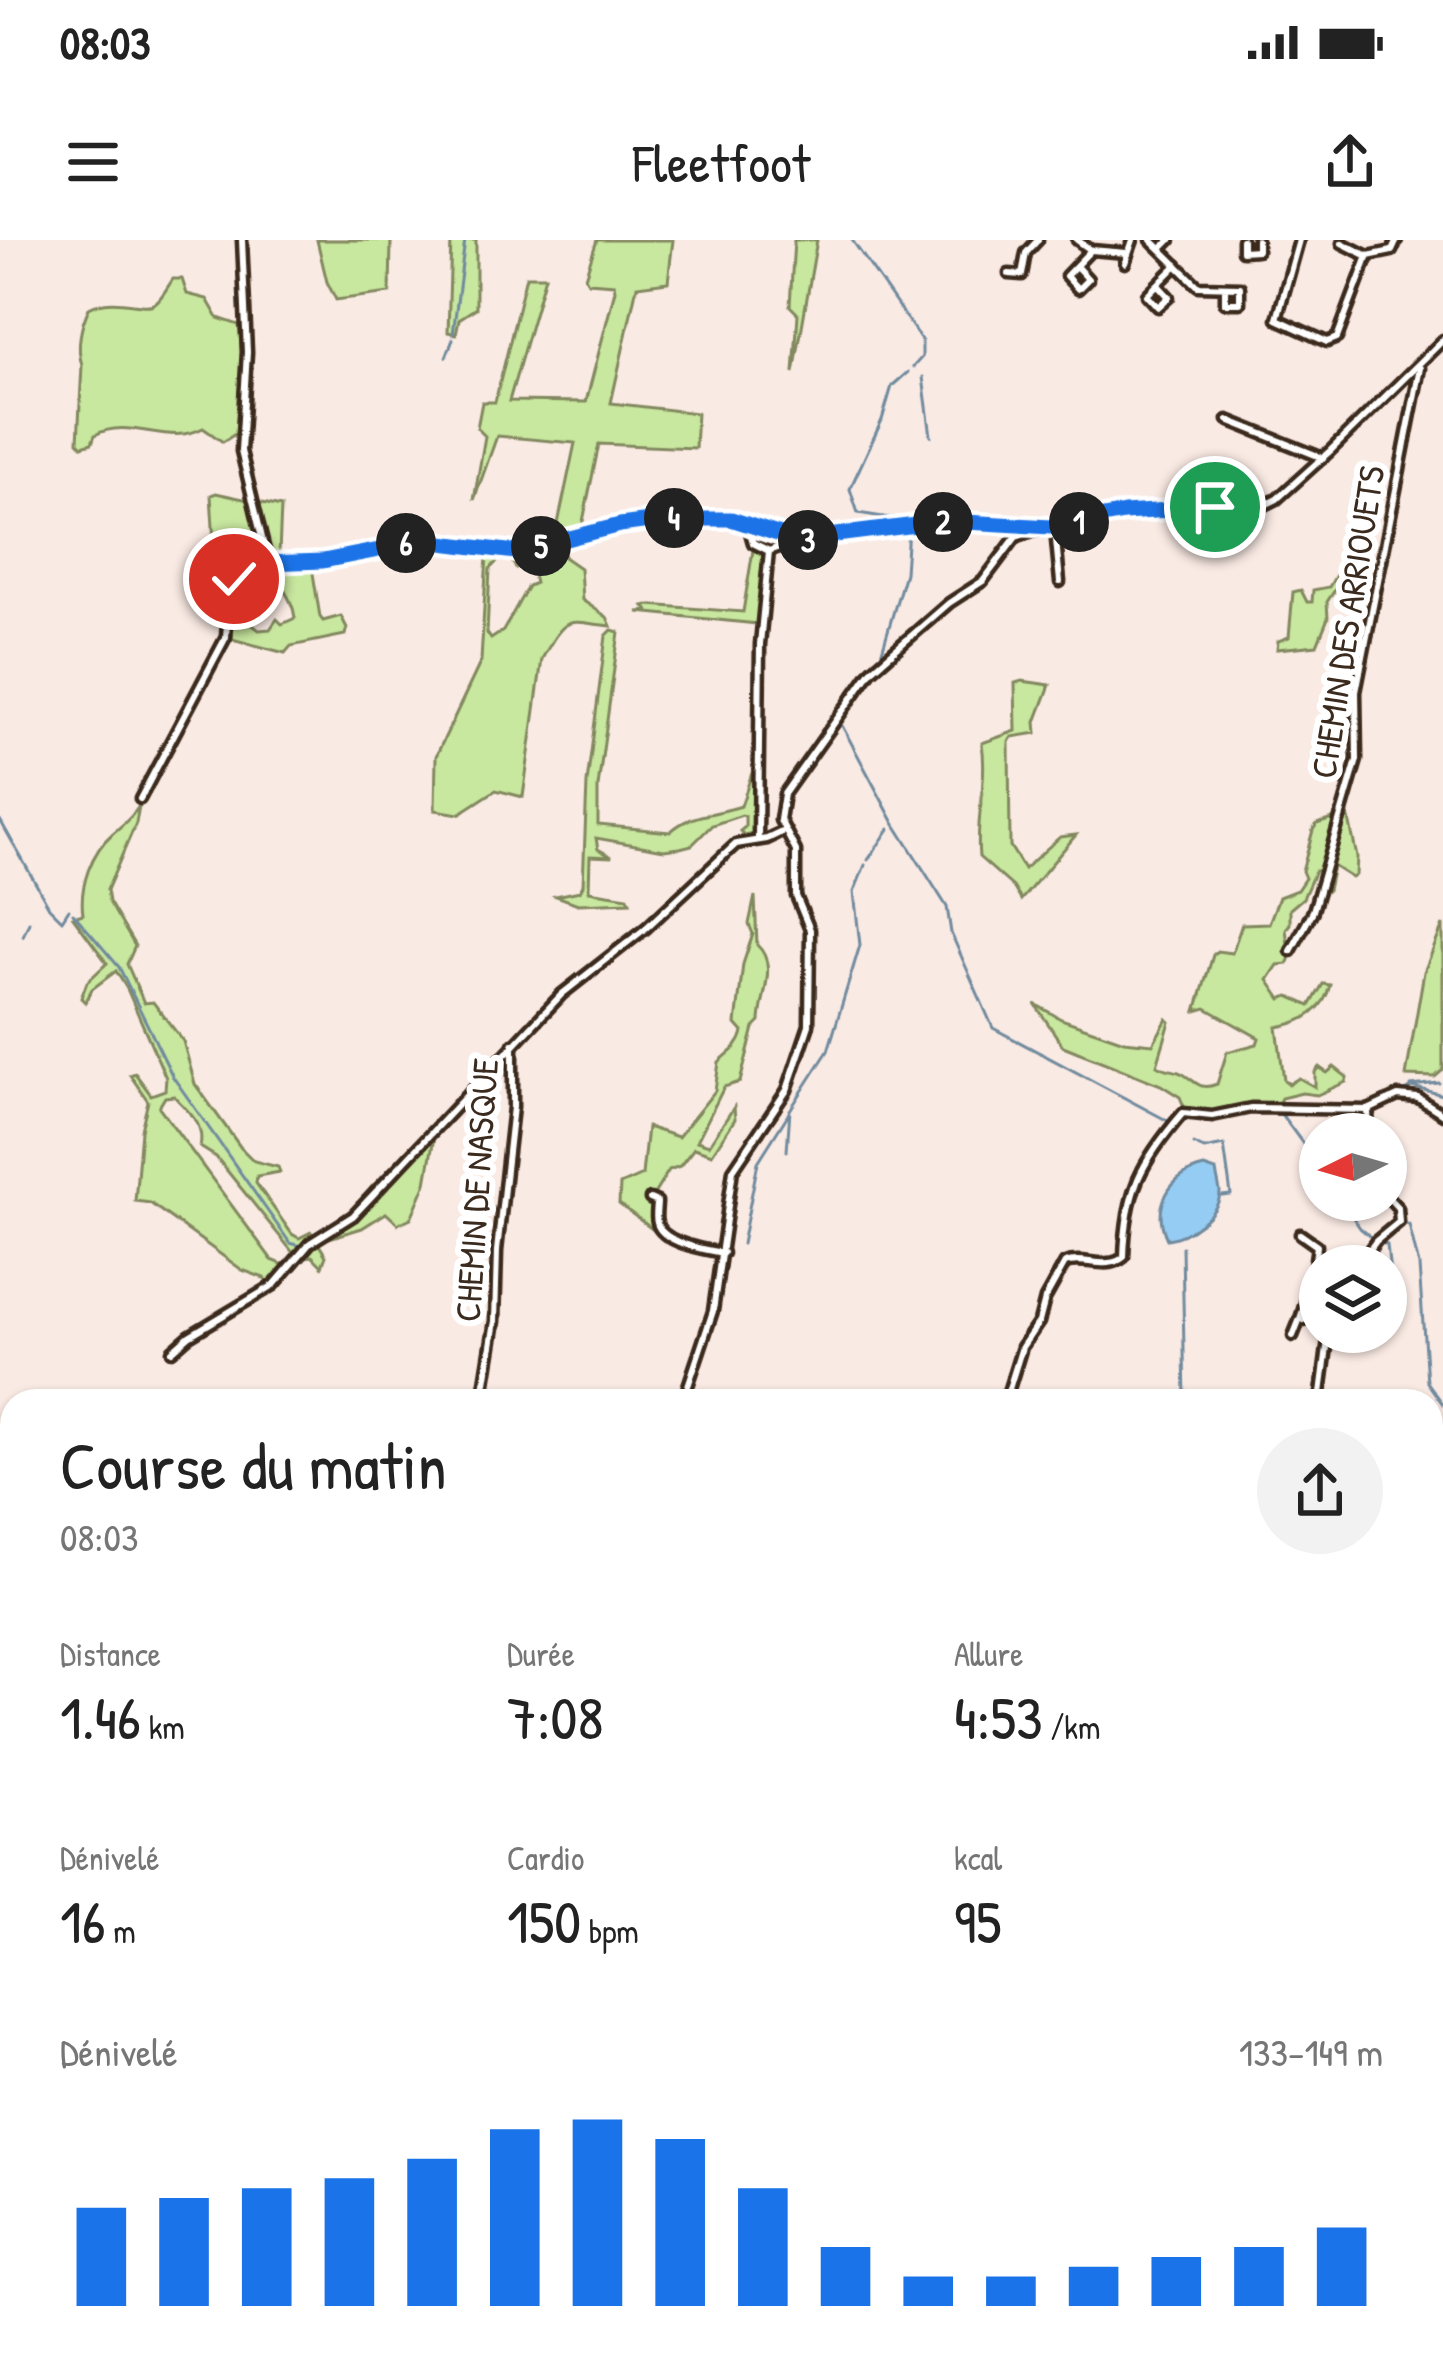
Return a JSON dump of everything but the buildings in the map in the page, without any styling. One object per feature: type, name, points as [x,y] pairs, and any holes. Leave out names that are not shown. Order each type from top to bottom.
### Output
[{"type":"street","points":[[242,240],[247,352],[241,451],[268,563]]},
{"type":"street","points":[[1009,274],[1022,275],[1024,256],[1038,240]]},
{"type":"street","points":[[1077,240],[1091,250],[1127,253]]},
{"type":"street","points":[[1126,263],[1133,240]]},
{"type":"street","points":[[1151,240],[1198,289],[1225,287]]},
{"type":"street","points":[[1161,249],[1170,240]]},
{"type":"street","points":[[1242,240],[1242,250],[1257,250],[1256,240]]},
{"type":"street","points":[[1299,240],[1277,319],[1328,342],[1337,338],[1368,256]]},
{"type":"street","points":[[1331,242],[1342,241],[1368,256],[1392,251],[1397,240]]},
{"type":"street","points":[[1076,266],[1091,250]]},
{"type":"street","points":[[1158,285],[1177,265]]},
{"type":"street","points":[[687,1389],[708,1334],[733,1170],[787,1090],[809,1025],[810,930],[796,896],[794,845],[784,831],[780,811],[784,794],[865,677],[982,581],[1021,533],[1124,513],[1264,505],[1277,500],[1443,340]]},
{"type":"street","name":"CHEMIN DES ARRIOUETS","points":[[1291,951],[1313,911],[1357,760],[1355,692],[1420,365]]},
{"type":"street","points":[[1228,420],[1323,458]]},
{"type":"street","points":[[140,799],[226,637],[230,582],[268,563],[323,561],[425,541],[509,553],[620,525],[701,517],[747,522],[796,540]]},
{"type":"street","points":[[747,522],[753,543],[769,551],[796,540],[948,521],[1051,527]]},
{"type":"street","points":[[1060,582],[1057,540],[1073,524]]},
{"type":"street","points":[[758,840],[760,644],[769,551]]},
{"type":"street","name":"CHEMIN DE NASQUE","points":[[484,1389],[495,1321],[513,1106],[513,1044],[562,994],[646,928],[724,854],[740,842],[784,831]]},
{"type":"street","points":[[172,1351],[274,1285],[310,1243],[353,1216],[461,1106],[513,1044]]},
{"type":"street","points":[[1012,1389],[1022,1347],[1039,1322],[1063,1265],[1075,1260],[1121,1261],[1128,1199],[1154,1148],[1184,1114],[1212,1116],[1252,1108],[1369,1110],[1398,1096],[1418,1098],[1443,1114]]},
{"type":"street","points":[[650,1199],[657,1202],[657,1224],[662,1231],[693,1246],[722,1252]]},
{"type":"street","points":[[1373,1245],[1399,1221]]},
{"type":"street","points":[[1300,1234],[1315,1245]]},
{"type":"street","points":[[1293,1336],[1299,1325]]},
{"type":"street","points":[[1322,1389],[1326,1353]]},
{"type":"green space","points":[[317,240],[391,240],[390,293],[336,300]]},
{"type":"green space","points":[[451,240],[476,240],[476,308],[459,319],[456,334],[448,332]]},
{"type":"green space","points":[[597,240],[673,240],[668,282],[637,286],[611,403],[697,413],[695,448],[599,444],[581,531],[555,538],[575,443],[497,436],[474,500],[485,436],[477,428],[482,402],[495,402],[526,276],[545,276],[509,401],[586,402],[615,290],[614,284],[588,282],[585,277]]},
{"type":"green space","points":[[794,240],[817,240],[794,373],[798,314],[790,306]]},
{"type":"green space","points":[[173,279],[182,279],[187,294],[207,299],[218,318],[239,325],[244,366],[238,432],[223,442],[203,428],[176,434],[108,430],[82,446],[78,442],[79,344],[89,308],[109,302],[150,305]]},
{"type":"green space","points":[[211,495],[281,507],[279,554],[286,567],[312,567],[320,617],[323,621],[341,616],[345,635],[291,646],[285,653],[232,639],[232,613],[259,630],[270,629],[277,619],[282,624],[295,618],[269,560],[227,578],[216,575]]},
{"type":"green space","points":[[575,540],[564,548],[564,557],[580,568],[582,600],[607,617],[611,626],[569,623],[557,633],[542,659],[523,797],[496,790],[459,814],[435,810],[436,756],[481,661],[487,554],[501,557],[490,569],[487,633],[491,639],[503,631],[528,586],[535,583],[530,562],[523,561],[516,568],[508,556]]},
{"type":"green space","points":[[753,550],[765,554],[758,624],[638,612],[648,611],[644,606],[648,605],[743,612]]},
{"type":"green space","points":[[1343,563],[1346,573],[1327,602],[1328,618],[1317,645],[1277,649],[1278,641],[1289,637],[1293,592],[1301,590],[1307,602],[1312,602],[1313,590],[1329,587]]},
{"type":"green space","points":[[612,630],[619,632],[598,787],[598,825],[670,832],[694,818],[741,806],[753,770],[753,833],[740,831],[745,827],[742,815],[712,825],[692,845],[680,848],[664,850],[596,838],[598,849],[612,857],[590,856],[589,891],[628,897],[630,902],[578,904],[556,896],[580,891],[583,885],[587,783],[606,636]]},
{"type":"green space","points":[[1015,683],[1050,685],[1036,722],[1037,733],[1012,737],[1009,742],[1010,846],[1024,869],[1060,837],[1076,835],[1021,900],[979,857],[978,842],[982,743],[1016,731]]},
{"type":"green space","points":[[1344,792],[1356,875],[1352,878],[1333,866],[1328,890],[1321,896],[1326,878],[1321,870],[1315,871],[1303,898],[1290,909],[1286,929],[1290,960],[1278,965],[1268,980],[1281,999],[1289,996],[1310,1006],[1323,984],[1330,985],[1311,1014],[1277,1027],[1284,1080],[1289,1084],[1299,1078],[1315,1087],[1319,1067],[1327,1073],[1334,1067],[1347,1077],[1346,1082],[1317,1095],[1281,1098],[1278,1104],[1198,1112],[1185,1109],[1180,1097],[1161,1085],[1063,1046],[1035,1004],[1061,1019],[1124,1041],[1153,1044],[1167,1019],[1157,1065],[1202,1086],[1217,1084],[1227,1052],[1257,1044],[1259,1038],[1206,1008],[1196,1011],[1213,955],[1232,953],[1242,924],[1269,923],[1279,897],[1297,890],[1305,878],[1302,871],[1313,830],[1333,819]]},
{"type":"green space","points":[[139,806],[107,890],[135,946],[127,964],[144,1003],[153,1002],[183,1041],[195,1084],[241,1148],[254,1161],[278,1167],[280,1172],[257,1176],[256,1183],[292,1234],[299,1238],[311,1232],[326,1256],[322,1266],[312,1256],[294,1254],[216,1157],[200,1147],[200,1131],[190,1113],[174,1096],[165,1097],[159,1107],[272,1260],[287,1266],[268,1284],[150,1203],[135,1201],[148,1101],[130,1075],[135,1073],[151,1095],[165,1090],[166,1078],[116,971],[92,989],[85,1002],[81,998],[87,982],[107,963],[73,917],[83,914],[85,882],[98,850]]},
{"type":"green space","points":[[755,896],[757,945],[768,972],[760,1022],[754,1028],[740,1082],[724,1087],[697,1141],[709,1145],[734,1107],[735,1119],[712,1154],[694,1148],[680,1166],[669,1170],[653,1196],[652,1229],[619,1204],[620,1185],[642,1175],[647,1127],[678,1137],[715,1091],[719,1062],[741,1037],[743,1032],[736,1024],[743,964],[753,934],[749,924]]},
{"type":"green space","points":[[1443,925],[1443,1070],[1435,1077],[1406,1076],[1424,972]]},
{"type":"green space","points":[[434,1137],[426,1183],[411,1218],[398,1224],[386,1213],[362,1228],[326,1239],[325,1229],[356,1206],[374,1184],[389,1181]]},
{"type":"water","points":[[1204,1167],[1216,1171],[1219,1201],[1192,1229],[1167,1239],[1161,1215],[1167,1194],[1182,1177]]},
{"type":"waterway","points":[[453,334],[465,240]]},
{"type":"waterway","points":[[852,240],[922,341],[922,357],[913,367]]},
{"type":"waterway","points":[[446,357],[453,339]]},
{"type":"waterway","points":[[908,372],[892,386],[850,489],[858,513],[908,521]]},
{"type":"waterway","points":[[923,377],[931,436]]},
{"type":"waterway","points":[[880,658],[905,573],[908,528]]},
{"type":"waterway","points":[[871,679],[881,669]]},
{"type":"waterway","points":[[852,703],[867,683]]},
{"type":"waterway","points":[[839,720],[894,823],[947,907],[951,933],[993,1028],[1170,1122]]},
{"type":"waterway","points":[[0,820],[49,907],[62,920],[69,909]]},
{"type":"waterway","points":[[868,860],[889,829]]},
{"type":"waterway","points":[[787,1151],[790,1110],[828,1051],[860,945],[854,892],[865,865]]},
{"type":"waterway","points":[[73,913],[119,967],[173,1077],[290,1243],[301,1246]]},
{"type":"waterway","points":[[23,936],[29,922]]},
{"type":"waterway","points":[[1411,1086],[1439,1083]]},
{"type":"waterway","points":[[1404,1092],[1412,1087],[1443,1095]]},
{"type":"waterway","points":[[1183,1120],[1312,1112]]},
{"type":"waterway","points":[[742,1244],[758,1162],[789,1113]]},
{"type":"waterway","points":[[1281,1114],[1299,1138]]},
{"type":"waterway","points":[[1193,1144],[1204,1149],[1224,1145],[1231,1195],[1222,1196]]},
{"type":"waterway","points":[[1355,1221],[1372,1238]]},
{"type":"waterway","points":[[1387,1245],[1380,1242],[1404,1223],[1409,1225],[1419,1266],[1427,1382],[1432,1389]]},
{"type":"waterway","points":[[1182,1247],[1185,1389]]},
{"type":"route","points":[[234,579],[268,563],[323,561],[425,541],[516,552],[620,525],[665,519],[731,519],[807,540],[948,521],[1051,527],[1124,513],[1215,507]]}]
